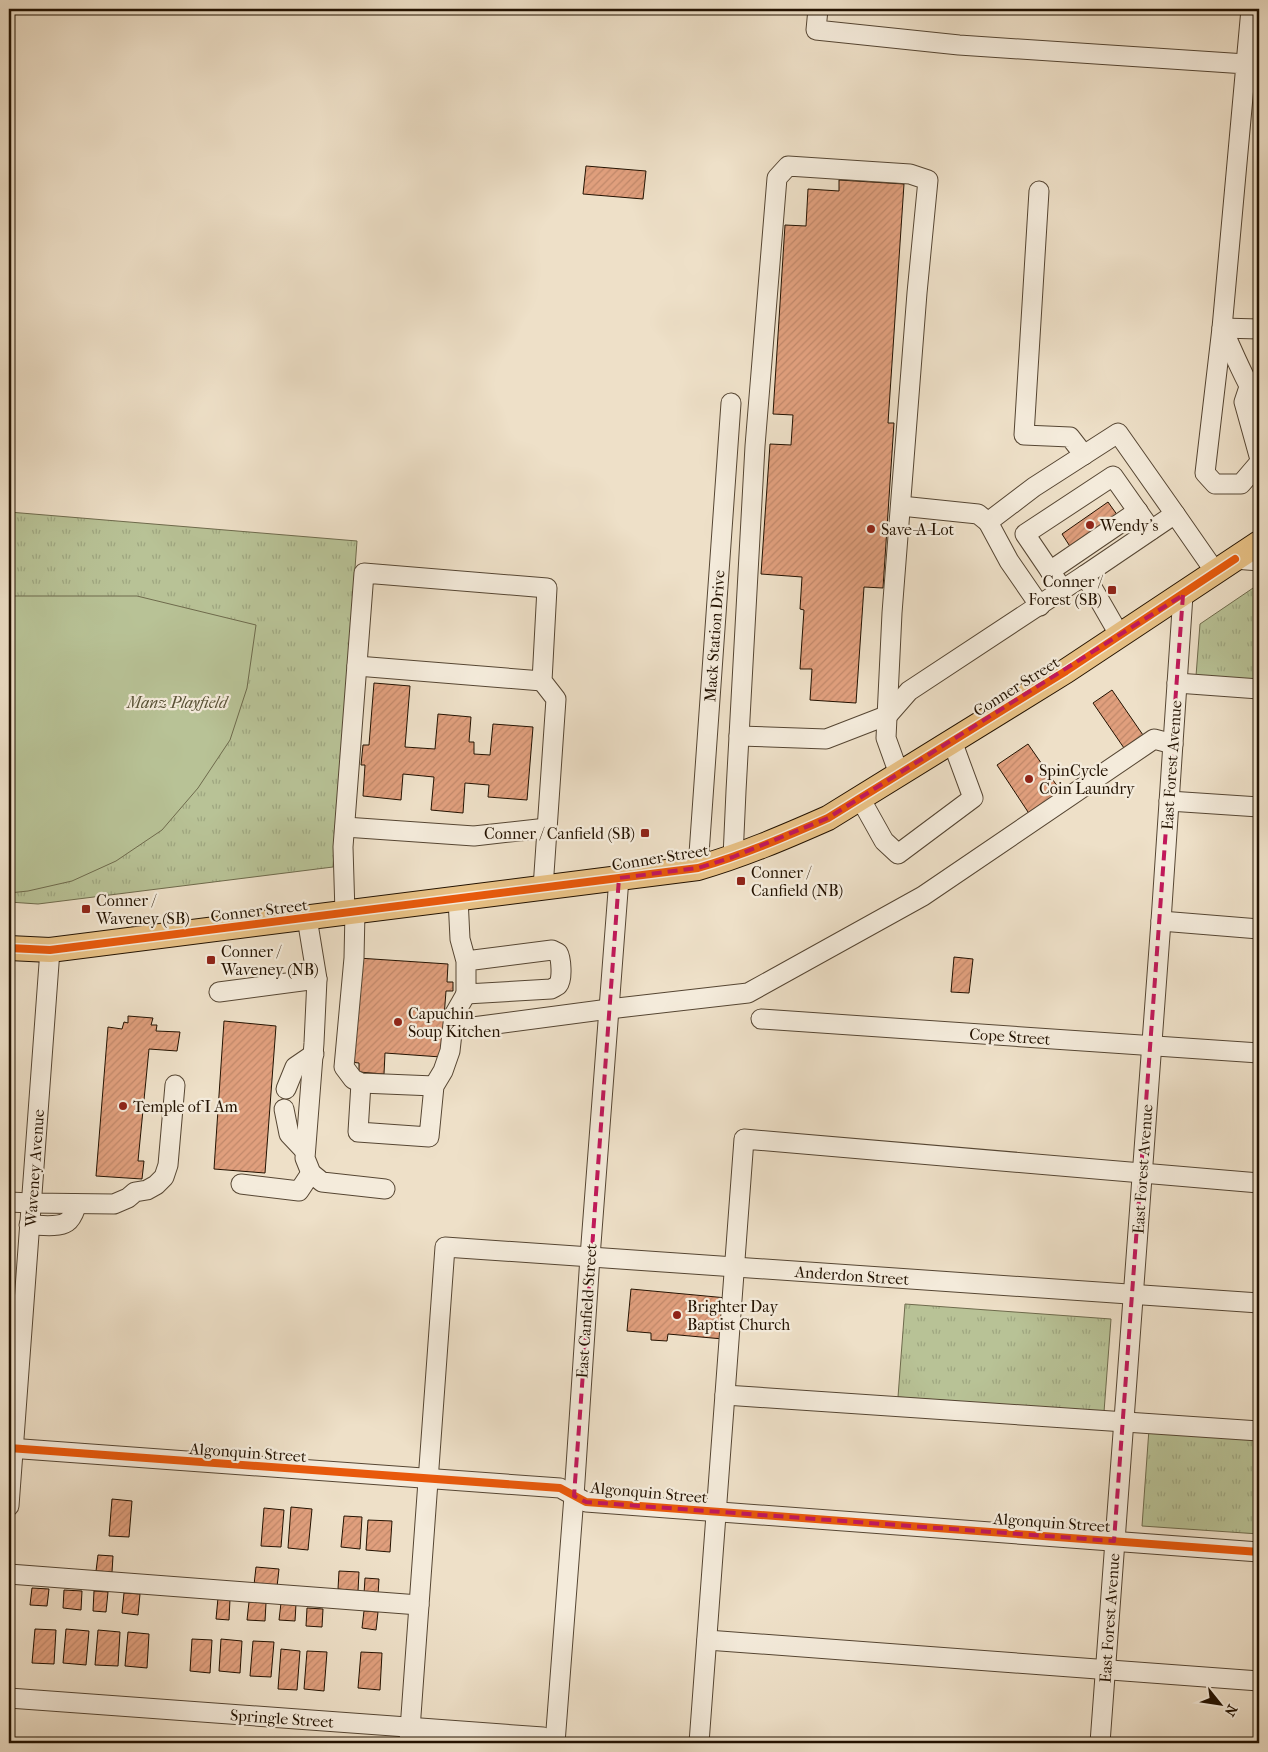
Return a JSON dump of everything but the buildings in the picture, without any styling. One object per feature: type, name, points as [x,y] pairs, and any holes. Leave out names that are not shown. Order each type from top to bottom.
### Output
[{"type":"main road","name":"Conner Street","points":[[9,948],[50,950],[307,918],[698,868],[733,857],[791,835],[828,818],[1120,636],[1259,543]]},
{"type":"street","points":[[818,9],[816,30],[959,45],[1246,64]]},
{"type":"street","points":[[1251,9],[1222,328],[1206,474],[1215,484],[1242,484],[1259,463]]},
{"type":"street","points":[[733,857],[756,437],[777,178],[788,166],[910,174],[928,180],[917,293],[892,613],[886,738],[899,774]]},
{"type":"street","points":[[1039,191],[1024,435],[1070,437],[1084,455]]},
{"type":"street","points":[[1222,328],[1259,329]]},
{"type":"street","points":[[1222,328],[1240,363],[1254,381],[1259,403]]},
{"type":"street","points":[[1254,381],[1244,402],[1259,456]]},
{"type":"street","name":"Mack Station Drive","points":[[698,868],[731,404]]},
{"type":"street","points":[[988,522],[1034,487],[1118,434],[1216,572]]},
{"type":"street","points":[[1064,590],[1025,534],[1113,476],[1151,530]]},
{"type":"street","points":[[901,506],[978,514],[988,522],[1008,560],[1040,606]]},
{"type":"street","points":[[1050,571],[1138,511]]},
{"type":"street","points":[[739,736],[826,740],[888,715],[909,691],[1040,606],[1175,514]]},
{"type":"street","points":[[1235,559],[1259,561]]},
{"type":"street","points":[[434,1086],[361,1083],[354,1079],[344,1067],[354,958],[343,847],[364,573],[547,588],[542,681],[556,699],[543,888]]},
{"type":"street","points":[[1085,575],[1120,636]]},
{"type":"street","name":"East Forest Avenue","points":[[1100,1743],[1161,921],[1183,594]]},
{"type":"street","points":[[357,666],[542,681]]},
{"type":"street","points":[[1177,683],[1259,689]]},
{"type":"street","points":[[465,1028],[748,992],[923,896],[1154,739],[1173,744]]},
{"type":"street","points":[[860,798],[884,841],[898,854],[973,798],[952,742]]},
{"type":"street","points":[[1169,801],[1259,807]]},
{"type":"street","points":[[345,827],[474,836],[547,828]]},
{"type":"street","name":"East Canfield Street","points":[[554,1743],[619,878]]},
{"type":"street","points":[[361,1083],[358,1132],[429,1137],[434,1086],[444,1070],[450,1051],[454,1015],[466,994],[466,961],[460,939],[458,898]]},
{"type":"street","points":[[307,918],[317,979],[314,1054],[305,1158],[311,1173],[322,1182],[385,1189]]},
{"type":"street","points":[[1161,921],[1259,929]]},
{"type":"street","name":"Waveney Avenue","points":[[9,1506],[11,1449],[50,950]]},
{"type":"street","points":[[466,961],[552,950],[558,952],[561,958],[560,980],[558,986],[551,989],[466,994]]},
{"type":"street","points":[[219,992],[317,979]]},
{"type":"street","name":"Cope Street","points":[[761,1019],[1259,1053]]},
{"type":"street","points":[[286,1090],[295,1067],[314,1054]]},
{"type":"street","points":[[9,1202],[114,1204],[136,1192],[156,1185],[164,1177],[168,1165],[175,1085]]},
{"type":"street","points":[[284,1110],[289,1134],[305,1151]]},
{"type":"street","points":[[699,1743],[744,1139],[1259,1183]]},
{"type":"street","points":[[241,1184],[299,1191],[311,1173]]},
{"type":"street","points":[[30,1225],[67,1222],[77,1204]]},
{"type":"street","name":"Anderdon Street","points":[[428,1479],[445,1247],[1259,1303]]},
{"type":"street","points":[[725,1395],[1259,1431]]},
{"type":"street","name":"Algonquin Street","points":[[11,1449],[560,1488],[586,1502],[1259,1552]]},
{"type":"street","points":[[409,1735],[428,1479]]},
{"type":"street","points":[[9,1574],[419,1605]]},
{"type":"street","points":[[707,1640],[1259,1681]]},
{"type":"street","name":"Springle Street","points":[[9,1698],[409,1735],[544,1737],[554,1743]]},
{"type":"highlighted area","points":[[1183,595],[1114,1541],[586,1502],[574,1496],[619,878],[698,868],[733,857],[828,818]]},
{"type":"green space","name":"Manz Playfield","points":[[9,512],[357,541],[333,867],[38,904],[9,902]]},
{"type":"green space","points":[[1259,584],[1259,681],[1196,676],[1200,624]]},
{"type":"green space","points":[[9,596],[137,596],[256,625],[247,688],[230,740],[198,788],[162,830],[116,861],[72,881],[28,891],[9,893]]},
{"type":"green space","points":[[905,1304],[1111,1319],[1104,1412],[898,1397]]},
{"type":"green space","points":[[1149,1429],[1259,1436],[1259,1534],[1142,1526]]},
{"type":"cycle path","points":[[9,948],[50,950],[698,868],[715,863],[828,818],[1066,671],[1235,559]]},
{"type":"cycle path","points":[[9,1448],[560,1488],[586,1502],[1259,1552]]},
{"type":"place","name":"Wendy's","points":[[1090,525]]},
{"type":"place","name":"Save-A-Lot","points":[[871,529]]},
{"type":"place","name":"Conner / Forest (SB)","points":[[1112,590]]},
{"type":"place","name":"SpinCycle Coin Laundry","points":[[1029,779]]},
{"type":"place","name":"Conner / Canfield (SB)","points":[[645,833]]},
{"type":"place","name":"Conner / Canfield (NB)","points":[[741,881]]},
{"type":"place","name":"Conner / Waveney (SB)","points":[[86,909]]},
{"type":"place","name":"Conner / Waveney (NB)","points":[[211,960]]},
{"type":"place","name":"Capuchin Soup Kitchen","points":[[398,1022]]},
{"type":"place","name":"Temple of I Am","points":[[123,1106]]},
{"type":"place","name":"Brighter Day Baptist Church","points":[[677,1315]]}]
